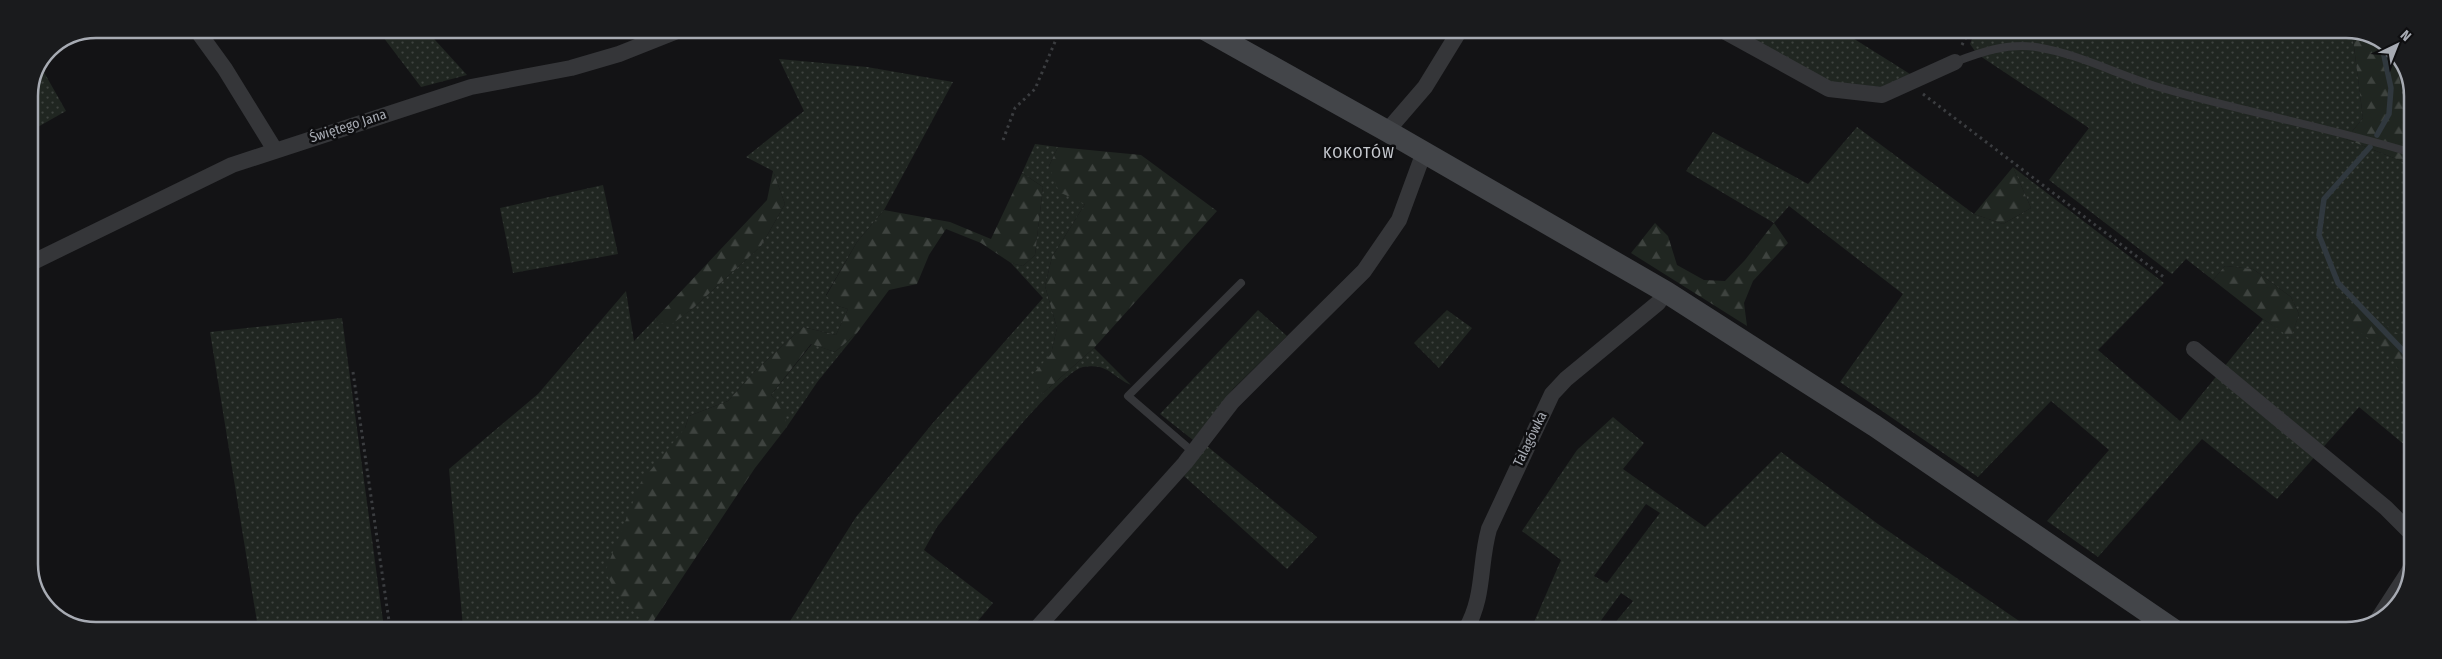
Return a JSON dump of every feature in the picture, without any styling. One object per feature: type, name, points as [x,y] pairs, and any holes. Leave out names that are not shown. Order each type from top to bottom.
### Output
[{"type":"street","points":[[202,37],[225,69],[275,150]]},
{"type":"street","name":"Świętego Jana","points":[[37,260],[232,165],[471,87],[571,68],[619,54],[662,37]]},
{"type":"street","points":[[1219,37],[1388,131],[1666,292],[1875,426],[2157,622]]},
{"type":"street","points":[[1388,131],[1425,87],[1456,37]]},
{"type":"street","points":[[1735,37],[1829,89],[1882,94],[1955,62]]},
{"type":"street","points":[[1042,622],[1193,452],[1232,402],[1364,271],[1399,220],[1424,152]]},
{"type":"street","name":"Talagówka","points":[[1470,622],[1475,612],[1480,594],[1484,546],[1489,528],[1552,394],[1583,364],[1633,326],[1658,303],[1666,292]]},
{"type":"street","points":[[2194,349],[2386,508],[2404,526]]},
{"type":"street","points":[[2390,601],[2399,587]]},
{"type":"lane","points":[[1955,62],[1994,48],[2034,47],[2078,57],[2161,88],[2341,132],[2404,151]]},
{"type":"lane","points":[[1193,452],[1128,396],[1241,283]]},
{"type":"path","points":[[1003,140],[1015,108],[1035,89],[1057,37]]},
{"type":"path","points":[[1908,84],[2165,278]]},
{"type":"path","points":[[353,372],[389,622]]},
{"type":"green space","points":[[383,37],[432,37],[467,75],[421,87]]},
{"type":"green space","points":[[1745,37],[1851,37],[1910,74],[1882,87],[1827,82]]},
{"type":"green space","points":[[1973,37],[2353,38],[2363,118],[2346,139],[2404,162],[2404,444],[2359,407],[2277,499],[2202,439],[2098,557],[2047,521],[2109,450],[2051,401],[1978,477],[1840,382],[1903,294],[1789,206],[1774,223],[1686,171],[1713,132],[1808,184],[1857,127],[1974,214],[2003,224],[2031,208],[2013,167],[2164,283],[2098,350],[2180,421],[2263,319],[2291,337],[2299,314],[2291,297],[2253,269],[2225,266],[2213,280],[2186,259],[2172,274],[2049,180],[2089,128],[1977,54],[1970,44]]},
{"type":"green space","points":[[2353,38],[2372,44],[2372,70],[2398,70],[2403,104],[2404,162],[2346,139],[2363,118]]},
{"type":"green space","points":[[779,59],[867,67],[953,82],[884,210],[857,242],[826,295],[838,306],[848,309],[836,335],[803,327],[755,371],[728,401],[689,416],[685,428],[649,622],[462,622],[449,469],[538,394],[626,291],[634,341],[655,319],[668,326],[691,310],[761,246],[785,204],[773,171],[746,157],[804,111]]},
{"type":"green space","points":[[43,71],[66,111],[37,127],[37,96]]},
{"type":"green space","points":[[2399,71],[2404,92],[2404,125],[2403,104]]},
{"type":"green space","points":[[1035,144],[1058,147],[1049,166],[1085,204],[1052,257],[1045,286],[1057,328],[1042,394],[1094,348],[1131,385],[1099,367],[1083,367],[1071,374],[1053,390],[1009,439],[937,527],[924,550],[993,603],[977,622],[789,622],[856,517],[932,424],[1043,298],[1011,263],[1023,266],[1035,255],[1043,187],[1022,173]]},
{"type":"green space","points":[[1058,147],[1141,155],[1217,211],[1094,348],[1042,394],[1032,375],[1051,354],[1057,328],[1045,286],[1052,257],[1085,204],[1059,192],[1049,166]]},
{"type":"green space","points":[[2013,167],[2031,208],[2003,224],[1974,214]]},
{"type":"green space","points":[[773,171],[785,204],[761,246],[691,310],[668,327],[655,319],[767,200]]},
{"type":"green space","points":[[1022,173],[1043,187],[1035,255],[1023,266],[1011,263],[981,243],[946,229],[929,255],[917,284],[889,290],[857,333],[835,352],[811,344],[771,395],[786,410],[786,428],[755,468],[653,622],[643,622],[619,597],[605,572],[641,482],[685,428],[689,416],[728,401],[755,371],[803,327],[836,335],[848,309],[838,306],[826,296],[857,242],[884,210],[950,222],[991,239]]},
{"type":"green space","points":[[603,185],[618,254],[513,273],[500,208]]},
{"type":"green space","points":[[1655,223],[1668,236],[1677,265],[1704,280],[1725,281],[1745,260],[1774,223],[1788,243],[1753,281],[1744,303],[1747,326],[1631,253]]},
{"type":"green space","points":[[2225,266],[2253,269],[2291,297],[2299,314],[2291,338],[2213,280]]},
{"type":"green space","points":[[2353,302],[2404,338],[2404,380],[2389,353],[2347,323]]},
{"type":"green space","points":[[1258,310],[1287,336],[1233,389],[1193,440],[1160,414]]},
{"type":"green space","points":[[1447,310],[1472,328],[1439,368],[1414,343]]},
{"type":"green space","points":[[342,318],[383,622],[257,622],[210,332]]},
{"type":"green space","points":[[857,333],[818,381],[786,428],[785,410],[771,395],[812,344],[835,352]]},
{"type":"green space","points":[[1613,417],[1644,443],[1623,469],[1705,527],[1781,452],[1878,524],[2021,622],[1616,622],[1633,601],[1621,593],[1600,622],[1534,622],[1561,560],[1522,531],[1577,450]],"holes":[[[1646,504],[1660,513],[1607,583],[1594,576]]]},
{"type":"green space","points":[[1207,446],[1317,537],[1287,569],[1184,476]]},
{"type":"waterway","points":[[2377,135],[2389,114],[2391,88],[2387,70]]},
{"type":"waterway","points":[[2370,147],[2324,199],[2319,235],[2338,283],[2404,352]]},
{"type":"district","name":"KOKOTÓW","points":[[1359,152]]}]
